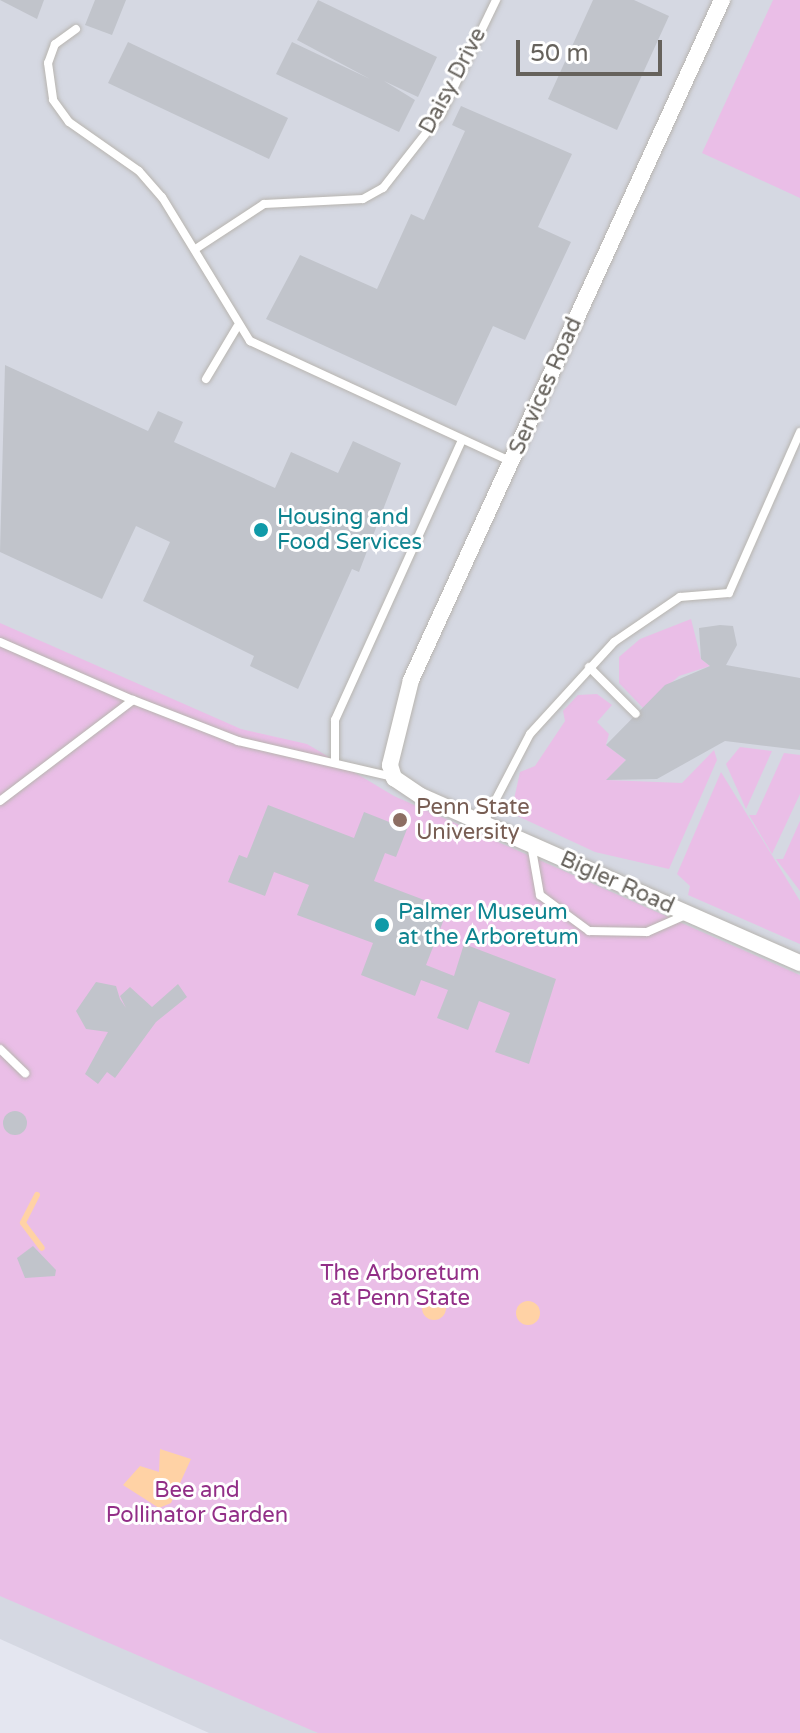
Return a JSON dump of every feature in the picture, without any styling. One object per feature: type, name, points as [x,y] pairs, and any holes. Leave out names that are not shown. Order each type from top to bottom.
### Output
[{"type":"street","name":"Services Road","points":[[394,778],[391,755],[407,688],[512,462],[716,2]]},
{"type":"street","name":"Bigler Road","points":[[394,778],[531,844],[800,963]]},
{"type":"lane","name":"Daisy Drive","points":[[197,248],[264,204],[363,199],[383,188],[441,114],[496,0]]},
{"type":"lane","points":[[76,29],[55,44],[48,63],[53,100],[69,122],[139,171],[197,248],[237,327],[265,350],[512,462]]},
{"type":"lane","points":[[206,379],[237,327]]},
{"type":"lane","points":[[484,822],[522,745],[589,667],[660,607],[690,595],[729,593],[800,432]]},
{"type":"lane","points":[[335,760],[335,720],[462,440]]},
{"type":"lane","points":[[0,642],[133,700],[238,741],[335,760],[394,778]]},
{"type":"lane","points":[[589,667],[636,714]]},
{"type":"lane","points":[[0,801],[133,700]]},
{"type":"lane","points":[[531,844],[540,895],[589,931],[647,932],[689,914]]},
{"type":"lane","points":[[0,1049],[25,1073]]},
{"type":"shaded area","name":"Penn State University","points":[[0,0],[800,0],[800,1733],[209,1733],[0,1639]]},
{"type":"shaded area","points":[[434,1296],[445,1303],[446,1308],[439,1319],[434,1320],[423,1313],[422,1308],[429,1297]]},
{"type":"shaded area","points":[[523,1301],[533,1301],[540,1308],[540,1318],[533,1325],[523,1325],[516,1318],[516,1308]]},
{"type":"shaded area","points":[[160,1449],[191,1459],[171,1503],[159,1508],[123,1485],[140,1466],[159,1472]]},
{"type":"green space","points":[[773,0],[800,0],[800,198],[702,153]]},
{"type":"green space","points":[[691,619],[701,659],[710,666],[679,676],[643,708],[619,683],[619,657],[640,639]]},
{"type":"green space","name":"The Arboretum at Penn State","points":[[0,623],[241,729],[307,744],[394,796],[800,975],[800,1733],[318,1733],[0,1596]]},
{"type":"green space","points":[[597,694],[612,705],[597,722],[609,734],[606,745],[626,760],[607,780],[682,783],[714,750],[717,760],[669,869],[595,852],[511,813],[520,772],[535,766],[565,721],[563,711],[578,695]]},
{"type":"green space","points":[[740,747],[772,751],[746,809],[726,764]]},
{"type":"green space","points":[[784,753],[800,755],[800,794],[772,854],[749,815],[756,815]]},
{"type":"green space","points":[[721,772],[800,901],[800,944],[688,895],[690,886],[677,874]]},
{"type":"green space","points":[[800,821],[800,891],[776,859],[783,859]]},
{"type":"building","points":[[0,0],[44,0],[37,19]]},
{"type":"building","points":[[95,0],[126,0],[112,35],[85,25]]},
{"type":"building","points":[[318,0],[437,57],[418,97],[384,81],[415,100],[399,132],[276,74],[292,42],[370,79],[297,40]]},
{"type":"building","points":[[593,0],[634,0],[669,16],[617,130],[548,99]]},
{"type":"building","points":[[128,42],[288,118],[269,159],[108,83]]},
{"type":"building","points":[[461,106],[572,154],[538,227],[571,242],[525,340],[493,326],[456,406],[266,319],[300,255],[377,289],[411,214],[424,220],[465,131],[452,125]]},
{"type":"building","name":"Housing and Food Services","points":[[5,365],[148,431],[158,411],[183,422],[174,442],[275,488],[291,452],[338,473],[353,441],[401,463],[359,572],[352,569],[298,689],[250,666],[254,656],[143,601],[170,542],[136,526],[102,599],[0,552]]},
{"type":"building","points":[[733,626],[737,645],[726,665],[800,678],[800,750],[725,741],[657,779],[606,780],[626,760],[606,745],[665,685],[710,666],[701,659],[699,628]]},
{"type":"building","name":"Palmer Museum at the Arboretum","points":[[268,805],[354,838],[364,812],[407,829],[396,857],[385,853],[374,881],[448,909],[426,965],[454,976],[464,944],[556,979],[529,1064],[495,1052],[510,1013],[479,1001],[468,1030],[437,1018],[448,990],[421,980],[415,996],[361,975],[373,943],[297,915],[309,885],[274,872],[265,896],[228,882],[239,855],[247,858]]},
{"type":"building","points":[[96,982],[116,986],[120,999],[126,1008],[120,996],[130,987],[152,1007],[178,984],[187,997],[156,1022],[115,1078],[107,1072],[98,1084],[85,1074],[108,1032],[86,1029],[76,1011]]},
{"type":"building","points":[[15,1111],[23,1115],[27,1123],[23,1131],[15,1135],[7,1131],[3,1123],[7,1115]]},
{"type":"building","points":[[33,1246],[56,1270],[55,1276],[25,1278],[17,1258]]},
{"type":"waterway","points":[[37,1195],[23,1223],[42,1248]]},
{"type":"place","name":"Housing and Food Services","points":[[261,530]]},
{"type":"place","name":"Penn State University","points":[[400,820]]},
{"type":"place","name":"Palmer Museum at the Arboretum","points":[[382,925]]},
{"type":"park label","name":"Bee and Pollinator Garden","points":[[197,1502]]}]
